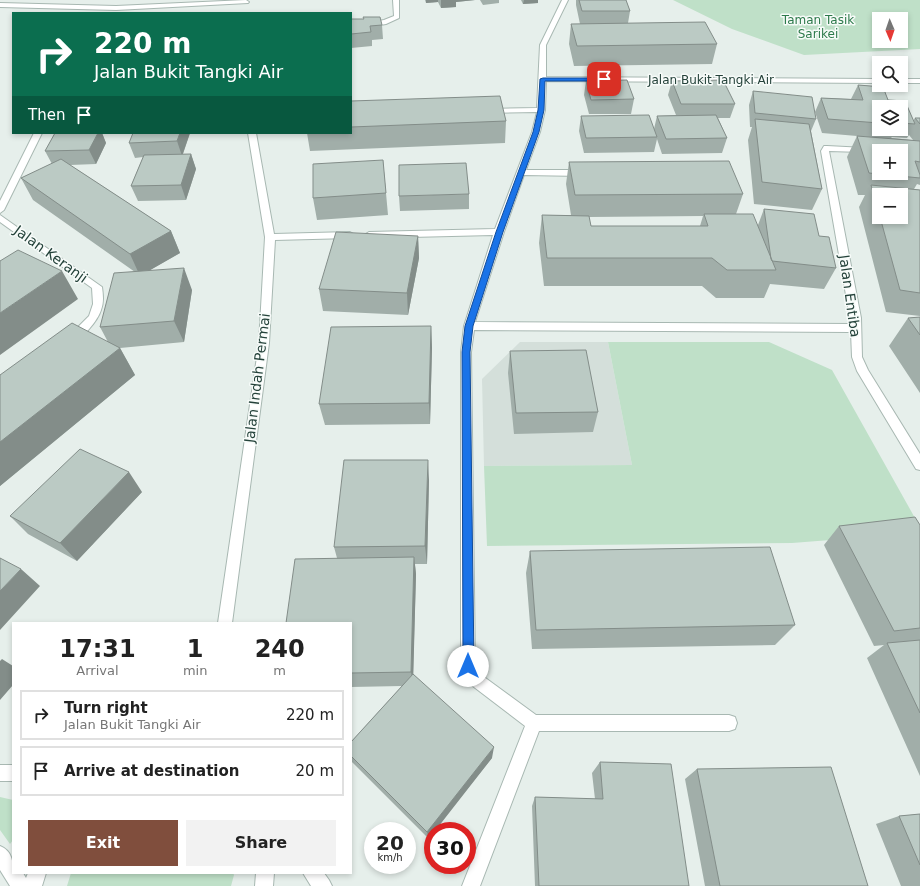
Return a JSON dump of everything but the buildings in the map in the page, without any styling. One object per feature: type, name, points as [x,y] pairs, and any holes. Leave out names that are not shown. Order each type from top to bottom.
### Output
[{"type":"street","points":[[352,28],[386,22],[396,17],[396,0]]},
{"type":"street","points":[[565,0],[543,45],[541,110],[536,132],[500,232],[469,326],[466,352],[468,666],[475,679],[534,724],[729,723]]},
{"type":"street","points":[[0,5],[116,8],[246,3]]},
{"type":"street","name":"Jalan Bukit Tangki Air","points":[[543,79],[872,80]]},
{"type":"street","points":[[908,81],[920,81]]},
{"type":"street","points":[[478,111],[541,110]]},
{"type":"street","points":[[0,210],[38,134]]},
{"type":"street","name":"Jalan Indah Permai","points":[[226,622],[264,343],[270,237],[252,134]]},
{"type":"street","name":"Jalan Entiba","points":[[862,150],[834,147],[827,148],[826,152],[856,318],[857,357],[863,371],[920,465]]},
{"type":"street","points":[[522,172],[592,173]]},
{"type":"street","name":"Jalan Keranji","points":[[0,218],[97,287],[99,302],[94,315],[86,328],[61,346]]},
{"type":"street","points":[[270,237],[500,232]]},
{"type":"street","points":[[469,326],[856,328]]},
{"type":"street","points":[[470,886],[534,724]]},
{"type":"street","points":[[0,773],[12,773]]},
{"type":"street","points":[[0,855],[12,874]]},
{"type":"street","points":[[12,874],[20,886]]},
{"type":"street","points":[[33,886],[37,874]]},
{"type":"street","points":[[264,886],[265,874]]},
{"type":"street","points":[[313,874],[323,886]]},
{"type":"shaded area","points":[[520,342],[608,342],[632,465],[484,466],[482,379]]},
{"type":"green space","name":"Taman Tasik Sarikei","points":[[673,0],[920,0],[920,49],[804,55],[732,29]]},
{"type":"green space","points":[[608,342],[769,342],[832,370],[920,527],[920,533],[792,543],[487,546],[484,466],[632,465]]},
{"type":"green space","points":[[0,797],[12,800],[12,841],[10,844],[0,830]]},
{"type":"green space","points":[[71,874],[234,875],[231,886],[67,886]]},
{"type":"route","points":[[468,666],[466,352],[469,326],[500,232],[536,132],[541,110],[543,79],[604,79]]}]
